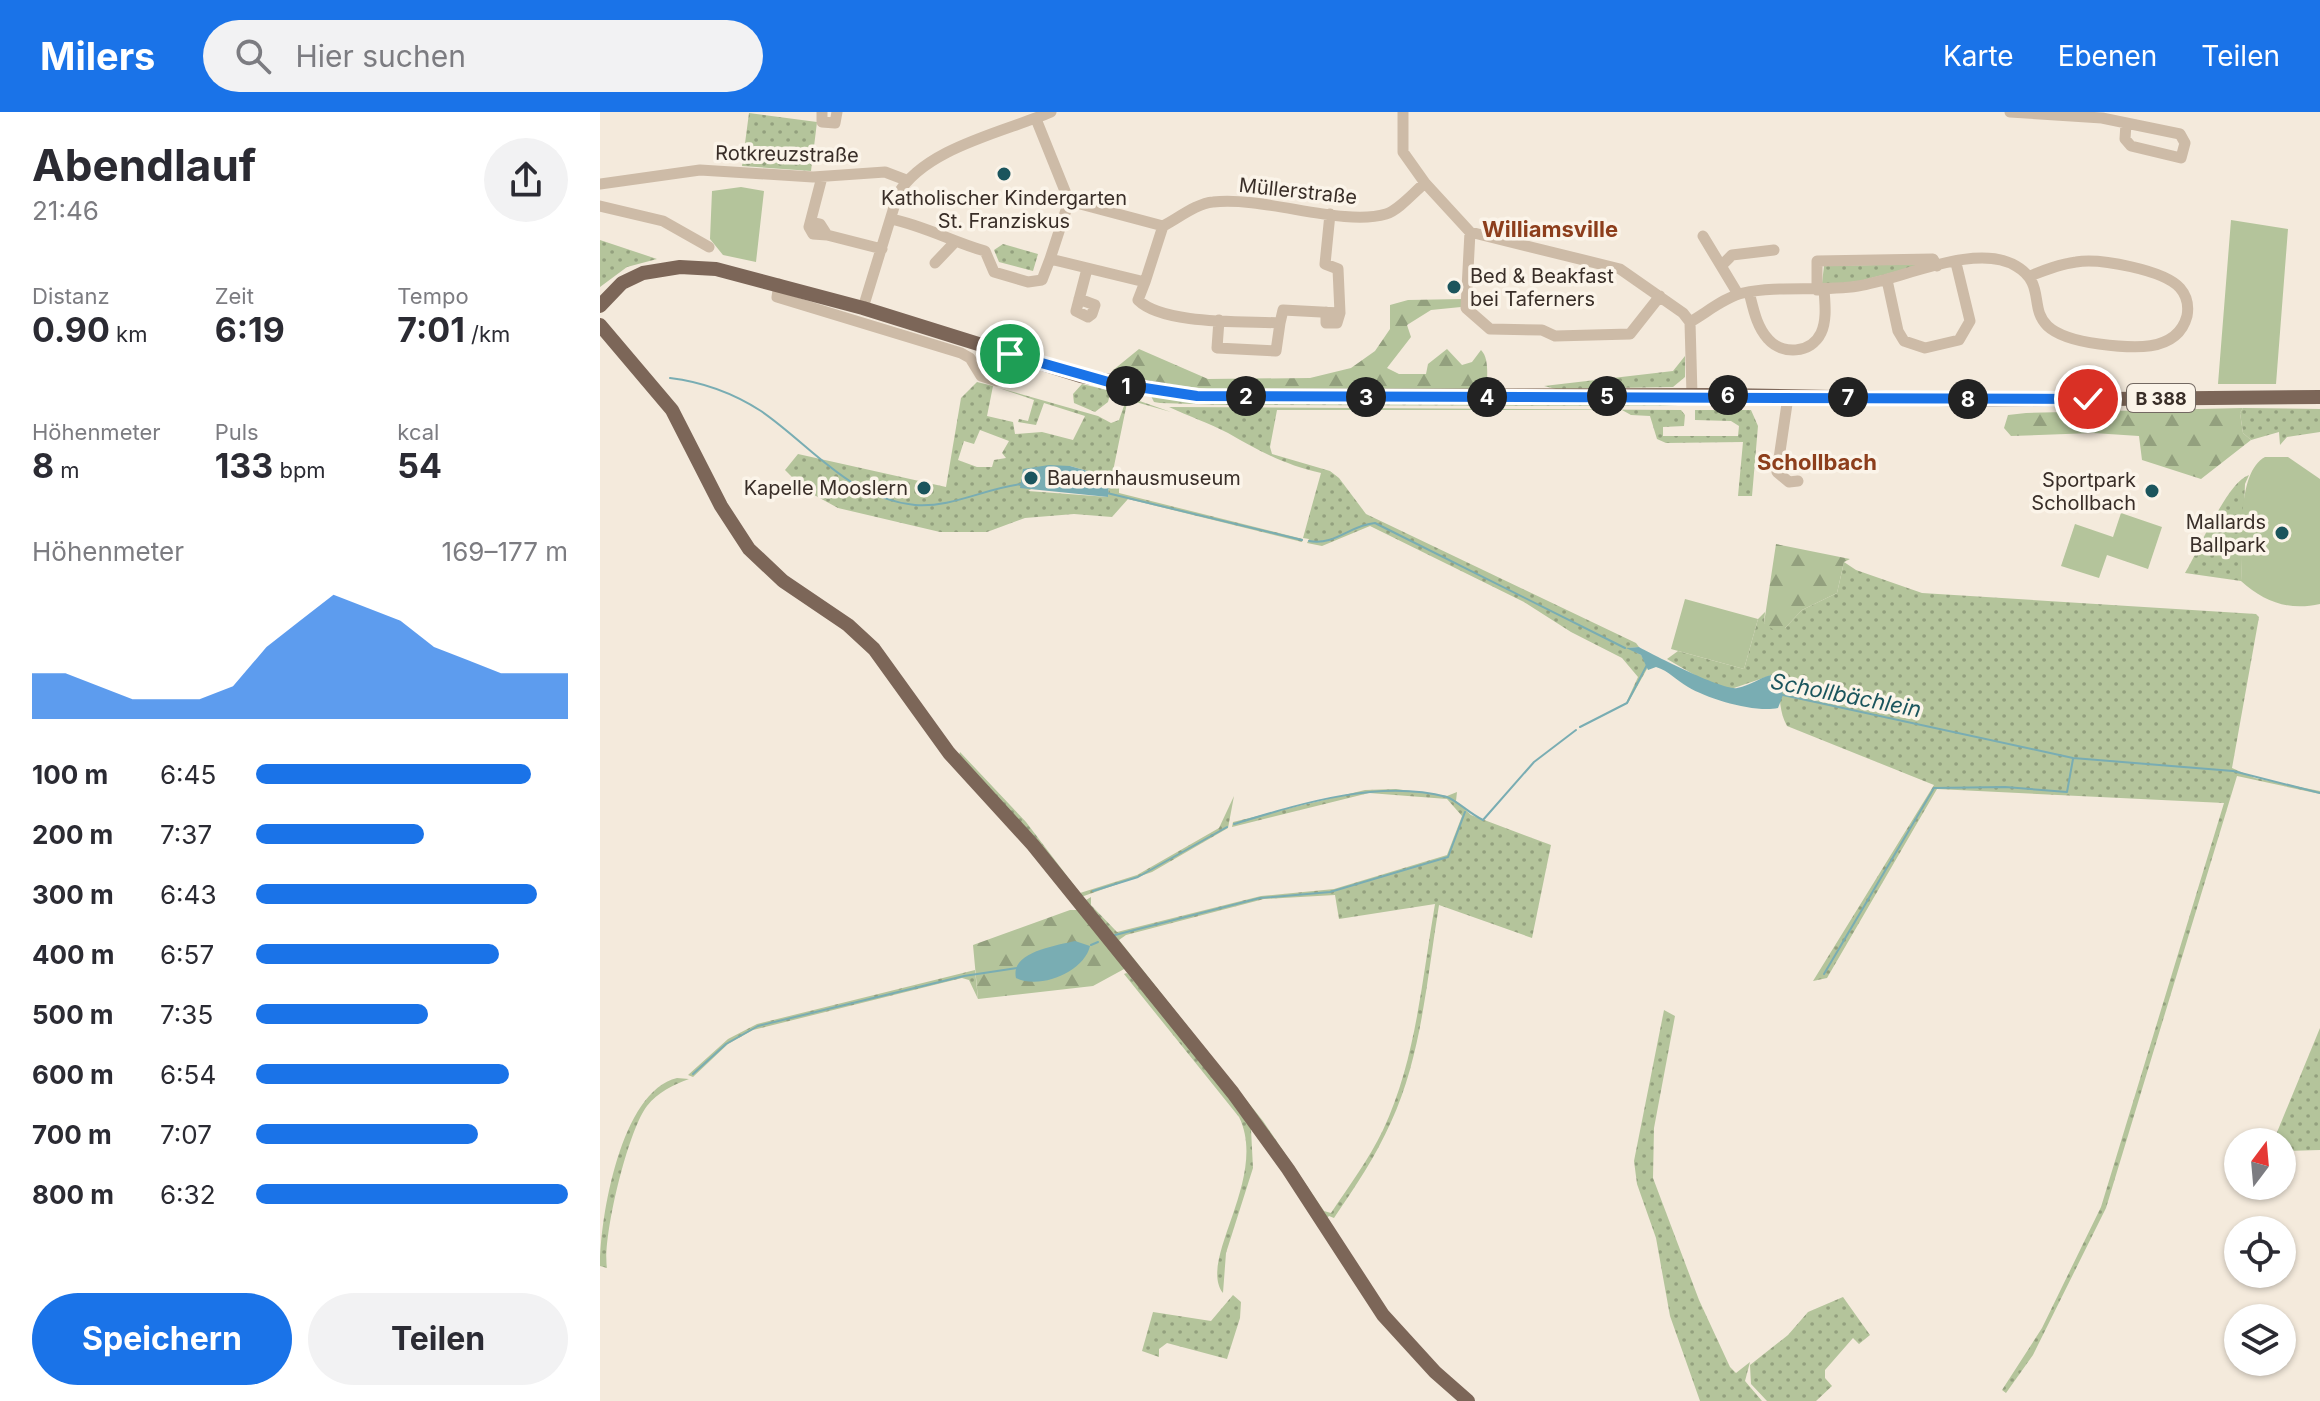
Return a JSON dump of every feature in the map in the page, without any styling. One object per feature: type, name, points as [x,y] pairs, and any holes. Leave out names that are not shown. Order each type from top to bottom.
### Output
[{"type":"main road","name":"B 388","points":[[600,306],[634,276],[672,268],[716,269],[863,308],[1112,383],[1197,396],[1692,395],[1992,400],[2320,397]]},
{"type":"main road","points":[[600,325],[672,410],[721,506],[749,549],[776,576],[848,625],[874,649],[938,740],[1033,845],[1233,1093],[1288,1169],[1378,1309],[1435,1372],[1468,1401]]},
{"type":"street","points":[[822,112],[822,122],[835,123],[837,112]]},
{"type":"street","points":[[863,308],[906,180],[927,162],[1051,112]]},
{"type":"street","points":[[1403,112],[1403,152],[1425,183],[1470,232],[1620,269],[1660,296],[1690,322],[1692,395]]},
{"type":"street","points":[[2010,112],[2126,123],[2180,134],[2185,143],[2181,158],[2131,146],[2125,139],[2126,123]]},
{"type":"street","points":[[891,219],[946,234],[955,242],[985,251],[994,272],[1028,282],[1042,280],[1069,201],[1036,119]]},
{"type":"street","name":"Rotkreuzstraße","points":[[600,184],[700,170],[822,177],[885,172],[906,180]]},
{"type":"street","points":[[822,177],[811,222],[813,234],[882,249]]},
{"type":"street","name":"Müllerstraße","points":[[1163,226],[1210,201],[1290,205],[1330,214],[1389,214],[1425,183]]},
{"type":"street","points":[[1069,201],[1163,226],[1138,300],[1144,306],[1185,317],[1280,323]]},
{"type":"street","points":[[600,206],[663,221],[709,247]]},
{"type":"street","points":[[1219,320],[1217,348],[1276,351],[1283,310],[1340,313],[1338,269],[1325,264],[1330,214]]},
{"type":"street","points":[[1470,232],[1466,308],[1490,329],[1542,330],[1555,336],[1630,334],[1660,296]]},
{"type":"street","points":[[1703,236],[1744,293],[1769,341],[1795,351],[1812,344],[1821,332],[1817,261],[1933,259],[1937,266]]},
{"type":"street","points":[[935,263],[955,242]]},
{"type":"street","points":[[1722,265],[1732,255],[1774,250]]},
{"type":"street","points":[[1690,322],[1744,293],[1820,290],[1887,280],[1980,257],[2014,264],[2030,276],[2043,322],[2050,331],[2065,338],[2115,346],[2162,344],[2179,332],[2188,313],[2187,298],[2177,285],[2138,269],[2080,261],[2030,276]]},
{"type":"street","points":[[1050,259],[1145,282]]},
{"type":"street","points":[[1887,280],[1898,331],[1904,341],[1925,348],[1959,340],[1970,321],[1956,263]]},
{"type":"street","points":[[1079,299],[1087,269]]},
{"type":"street","points":[[779,284],[777,297],[961,353],[970,358],[981,376],[997,381],[1010,374],[1010,354]]},
{"type":"street","points":[[1788,397],[1777,472],[1789,482],[1798,481]]},
{"type":"green space","points":[[749,113],[817,122],[811,171],[742,166]]},
{"type":"green space","points":[[741,187],[764,191],[756,262],[723,255],[710,239],[712,191]]},
{"type":"green space","points":[[2231,220],[2288,229],[2276,384],[2218,384]]},
{"type":"green space","points":[[600,240],[657,259],[627,267],[600,287]]},
{"type":"green space","points":[[1003,244],[1038,254],[1033,271],[999,262],[994,250]]},
{"type":"green space","points":[[1925,264],[1860,281],[1822,283],[1824,266]]},
{"type":"green space","points":[[1463,299],[1461,307],[1431,310],[1407,325],[1411,337],[1387,368],[1399,374],[1426,374],[1428,364],[1447,349],[1462,365],[1472,362],[1481,350],[1486,362],[1487,386],[1480,391],[1208,389],[1157,383],[1112,371],[1139,349],[1208,379],[1310,378],[1351,368],[1375,351],[1390,329],[1390,305],[1408,300]]},
{"type":"green space","points":[[1685,356],[1685,377],[1673,387],[1556,389],[1544,386],[1673,371]]},
{"type":"green space","points":[[977,382],[993,386],[987,416],[1013,422],[1015,434],[1042,432],[1073,440],[1085,416],[1044,403],[1036,425],[1018,422],[1019,419],[1028,421],[1034,400],[999,388],[1098,416],[1111,423],[1119,420],[1125,403],[1131,398],[1171,412],[1132,401],[1127,403],[1113,471],[1119,476],[1119,493],[1303,539],[1302,542],[1128,499],[1112,517],[1074,514],[1025,518],[987,532],[940,532],[838,508],[805,490],[785,470],[798,454],[946,487],[961,398]],"holes":[[[980,430],[1009,441],[1002,453],[1006,458],[994,460],[992,467],[977,467],[958,460],[964,441],[974,444]],[[1070,466],[1109,477],[1108,497],[1028,491]]]},
{"type":"green space","points":[[1082,384],[1111,391],[1108,402],[1095,412],[1074,403],[1073,394]]},
{"type":"green space","points":[[1151,396],[1203,401],[1623,402],[1678,406],[1226,405],[1160,403],[1154,402]]},
{"type":"green space","points":[[1169,407],[1681,410],[1685,415],[1684,426],[1663,427],[1663,436],[1738,436],[1739,426],[1731,421],[1695,420],[1695,410],[1751,410],[1758,426],[1752,496],[1738,496],[1743,442],[1666,443],[1657,439],[1650,416],[1631,415],[1622,410],[1277,410],[1270,447],[1272,454],[1330,471],[1339,478],[1366,514],[1636,643],[1639,647],[1628,648],[1641,655],[1648,667],[1628,703],[1581,727],[1626,703],[1638,677],[1622,658],[1571,632],[1524,602],[1370,526],[1322,546],[1307,543],[1309,539],[1303,538],[1321,473],[1273,457],[1221,429]]},
{"type":"green space","points":[[2243,408],[2320,409],[2320,432],[2287,437],[2280,445],[2279,432],[2251,440],[2243,433],[2240,413]]},
{"type":"green space","points":[[2243,408],[2240,413],[2243,433],[2251,440],[2201,479],[2142,460],[2139,436],[2093,433],[2011,436],[2004,428],[2008,415],[2026,413]]},
{"type":"green space","name":"Mallards Ballpark","points":[[2265,457],[2288,457],[2320,479],[2320,604],[2298,606],[2278,603],[2241,581],[2245,495],[2255,466]]},
{"type":"green space","points":[[2249,475],[2245,484],[2241,581],[2185,573],[2232,490]]},
{"type":"green space","points":[[2121,513],[2162,527],[2148,569],[2107,555],[2099,578],[2061,566],[2075,524],[2113,537]]},
{"type":"green space","points":[[1776,544],[1850,559],[1844,562],[1837,593],[1802,610],[1785,628],[1774,630],[1764,623]]},
{"type":"green space","points":[[1844,562],[1856,570],[1922,593],[2256,614],[2259,617],[2232,768],[2255,778],[2320,791],[2320,794],[2237,776],[2106,1208],[2033,1355],[2006,1393],[2002,1390],[2042,1328],[2101,1207],[2224,803],[1937,789],[1827,978],[1813,981],[1934,785],[1787,726],[1775,674],[1731,689],[1705,681],[1667,659],[1678,651],[1744,669],[1758,619],[1765,612],[1764,623],[1785,628],[1802,610],[1837,593]]},
{"type":"green space","points":[[1685,599],[1758,619],[1744,669],[1671,649]]},
{"type":"green space","points":[[960,752],[1026,822],[1080,893],[1137,875],[1219,828],[1234,796],[1228,828],[1152,872],[1081,897],[959,755]]},
{"type":"green space","points":[[1396,789],[1447,796],[1457,792],[1456,801],[1471,815],[1551,845],[1532,938],[1439,905],[1417,1043],[1401,1096],[1385,1135],[1365,1171],[1334,1218],[1329,1216],[1325,1220],[1086,900],[1091,897],[1091,905],[1117,932],[1261,896],[1334,889],[1447,855],[1462,816],[1447,799],[1369,793],[1232,827],[1233,822],[1365,790]],"holes":[[[1335,895],[1339,919],[1435,904],[1411,1048],[1394,1103],[1372,1151],[1331,1213],[1324,1211],[1263,1121],[1119,940],[1126,935],[1264,899]]]},
{"type":"green space","points":[[1070,910],[1079,910],[1126,968],[1093,986],[978,999],[973,945]]},
{"type":"green space","points":[[975,970],[978,999],[969,980],[962,978],[753,1030],[728,1044],[693,1077],[688,1075],[728,1039],[757,1024]]},
{"type":"green space","points":[[1127,973],[1219,1081],[1251,1129],[1253,1168],[1226,1253],[1223,1293],[1217,1278],[1219,1260],[1246,1166],[1246,1141],[1239,1117],[1124,974]]},
{"type":"green space","points":[[1664,1010],[1675,1016],[1654,1128],[1653,1178],[1699,1300],[1730,1367],[1736,1373],[1750,1362],[1745,1381],[1762,1401],[1700,1401],[1670,1316],[1656,1238],[1637,1184],[1634,1161]]},
{"type":"green space","points":[[2320,1028],[2320,1150],[2296,1151],[2296,1128],[2279,1128]]},
{"type":"green space","points":[[677,1078],[689,1079],[672,1086],[647,1106],[632,1137],[612,1210],[607,1268],[600,1266],[610,1188],[628,1130],[641,1106],[658,1088]]},
{"type":"green space","points":[[1233,1295],[1241,1302],[1240,1318],[1227,1359],[1167,1343],[1159,1349],[1159,1357],[1142,1351],[1153,1312],[1211,1321]]},
{"type":"green space","points":[[1843,1297],[1870,1335],[1859,1344],[1853,1338],[1825,1370],[1825,1378],[1832,1386],[1816,1401],[1767,1401],[1751,1384],[1750,1365],[1788,1335],[1808,1312]]},
{"type":"water","points":[[1070,466],[1109,477],[1108,497],[1020,488],[1023,469]]},
{"type":"water","points":[[1639,647],[1689,672],[1730,687],[1742,687],[1778,674],[1783,695],[1778,708],[1745,707],[1697,692],[1661,669],[1648,670],[1641,655],[1626,648]]},
{"type":"water","points":[[1075,941],[1090,946],[1079,964],[1070,971],[1037,982],[1016,978],[1016,969],[1027,956]]},
{"type":"waterway","name":"Schollbächlein","points":[[670,378],[706,385],[761,411],[850,481],[891,500],[915,505],[942,504],[1022,484]]},
{"type":"waterway","name":"Schollbächlein","points":[[1107,493],[1302,540]]},
{"type":"waterway","name":"Schollbächlein","points":[[1309,541],[1327,541],[1375,523],[1625,648]]},
{"type":"waterway","points":[[1580,727],[1627,703],[1648,663]]},
{"type":"waterway","name":"Schollbächlein","points":[[1783,695],[2073,758],[2233,771],[2320,793]]},
{"type":"waterway","points":[[1234,824],[1339,796],[1394,791],[1447,797],[1483,820],[1534,762],[1576,730]]},
{"type":"waterway","points":[[1824,974],[1934,788],[2005,787],[2067,792],[2073,759]]},
{"type":"waterway","points":[[1115,935],[1260,898],[1330,892],[1448,857],[1465,812]]},
{"type":"waterway","points":[[1093,891],[1138,877],[1227,827]]},
{"type":"waterway","points":[[1091,945],[1098,942]]},
{"type":"waterway","points":[[693,1074],[726,1044],[758,1026],[964,976],[1017,968]]},
{"type":"place","name":"Katholischer Kindergarten St. Franziskus","points":[[1004,174]]},
{"type":"place","name":"Bed & Beakfast bei Taferners","points":[[1454,287]]},
{"type":"place","name":"Bauernhausmuseum","points":[[1031,478]]},
{"type":"place","name":"Kapelle Mooslern","points":[[924,488]]},
{"type":"place","name":"Sportpark Schollbach","points":[[2152,491]]},
{"type":"place","name":"Mallards Ballpark","points":[[2282,533]]},
{"type":"district","name":"Williamsville","points":[[1550,229]]},
{"type":"district","name":"Schollbach","points":[[1817,462]]},
{"type":"route","points":[[1010,354],[1112,383],[1197,396],[1451,398],[1726,395],[2088,399]]}]
